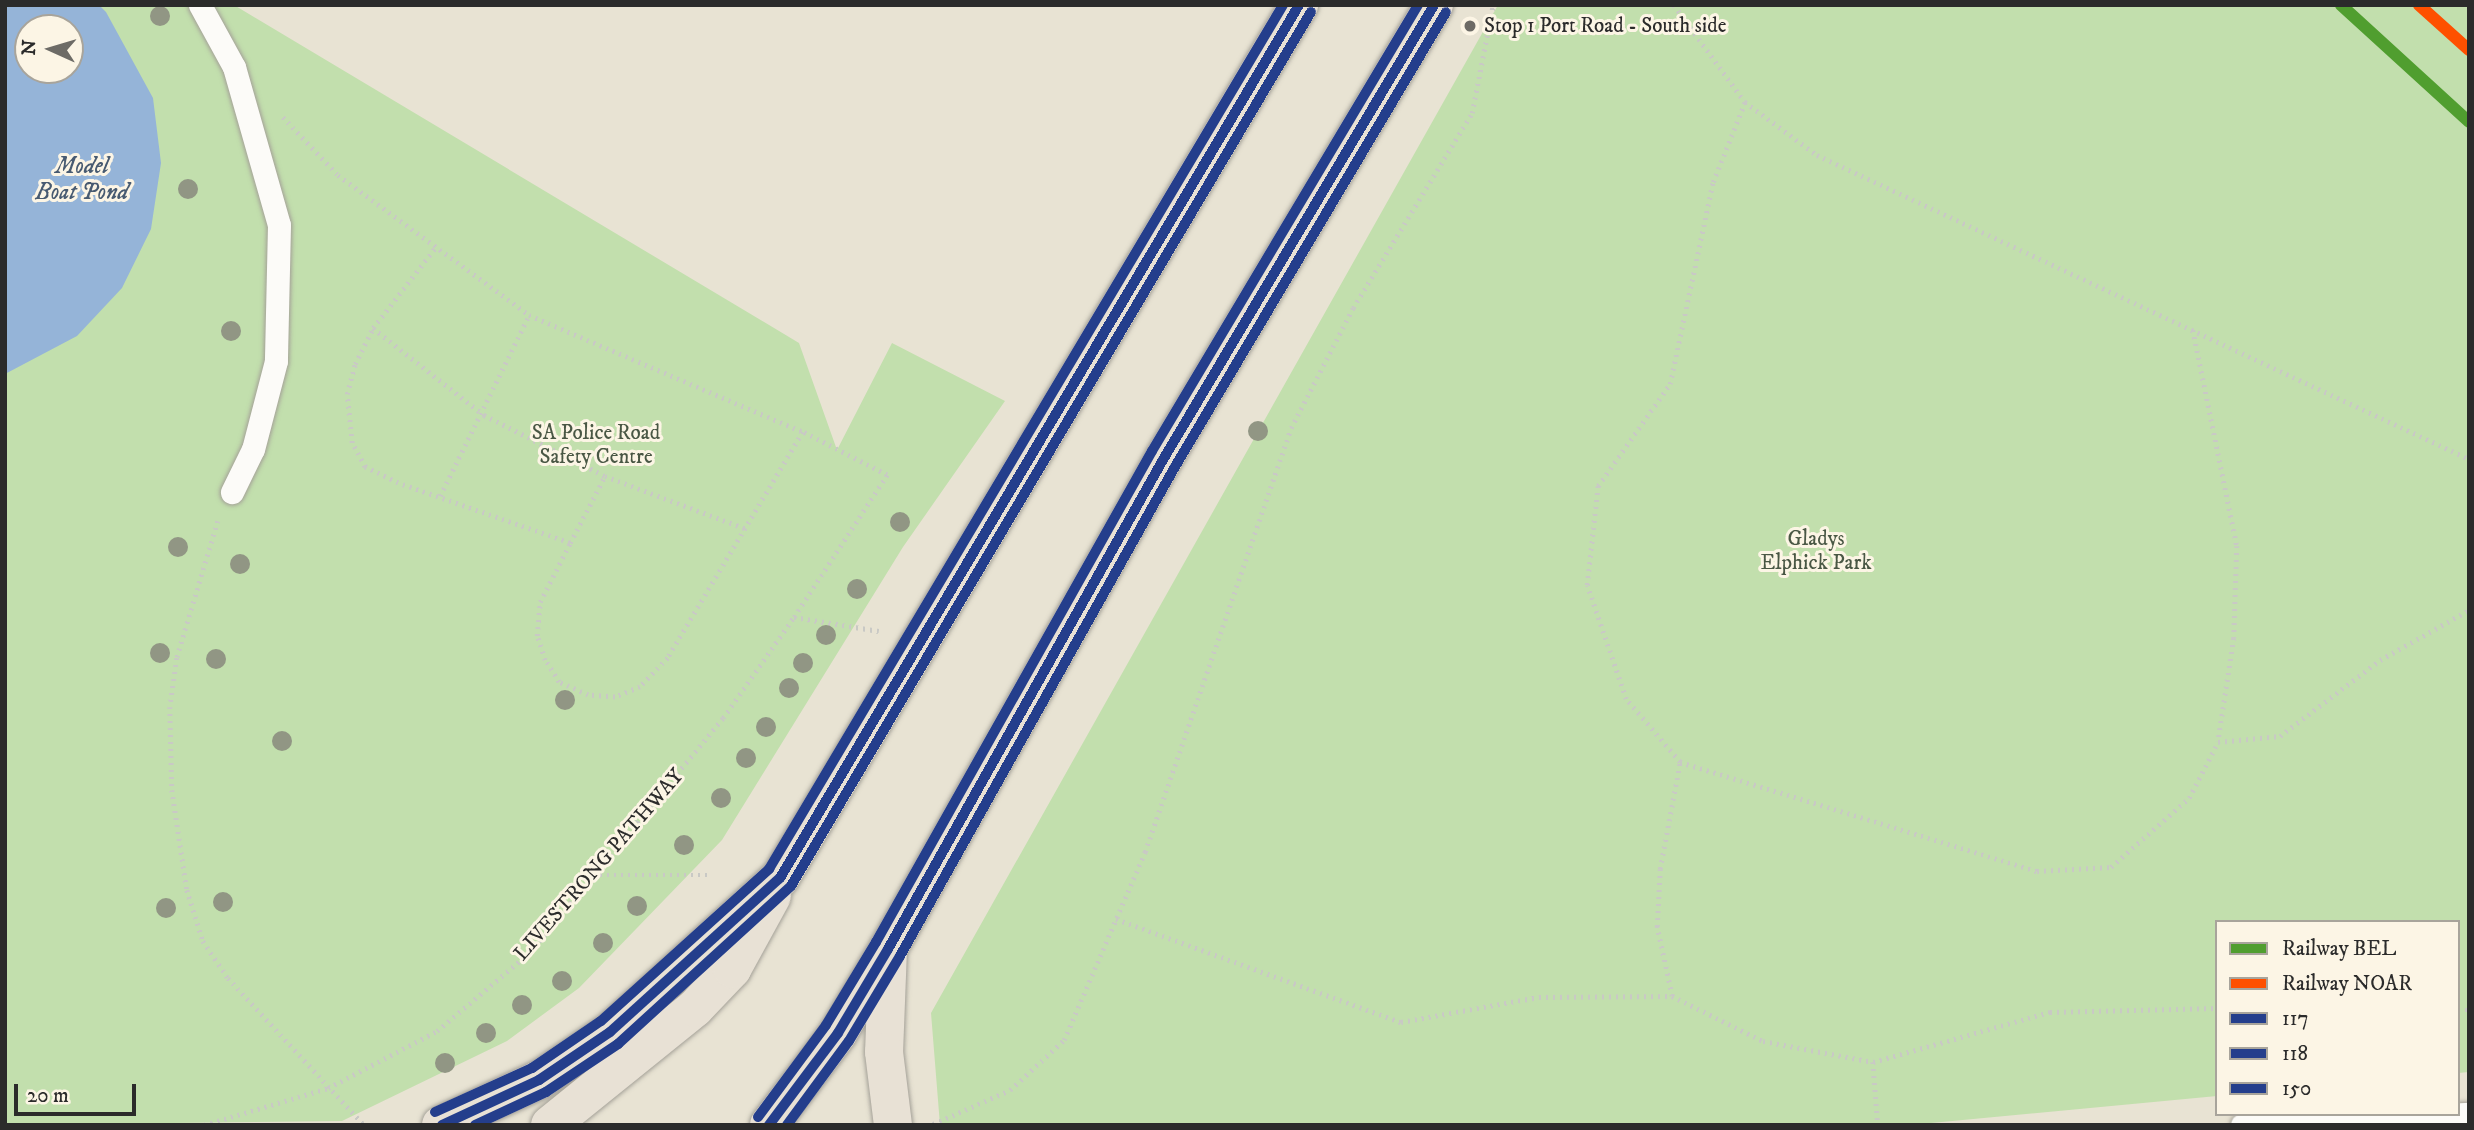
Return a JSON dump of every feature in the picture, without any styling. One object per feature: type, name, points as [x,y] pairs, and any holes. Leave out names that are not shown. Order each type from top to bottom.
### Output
[{"type":"main road","points":[[551,1125],[668,1032],[732,969],[780,878],[921,637],[1299,5]]},
{"type":"main road","points":[[769,1125],[838,1033],[888,949],[1164,458],[1433,5]]},
{"type":"main road","points":[[441,1125],[539,1080],[610,1032],[780,878]]},
{"type":"main road","points":[[888,949],[884,1052],[893,1125]]},
{"type":"lane","points":[[200,5],[234,67],[279,225],[282,306],[268,400],[232,492]]},
{"type":"lane","points":[[2242,1125],[2428,1116]]},
{"type":"path","points":[[931,1125],[1010,1090],[1063,1040],[1149,839],[1291,428],[1353,308],[1472,113],[1493,5]]},
{"type":"path","points":[[1674,5],[1745,102],[1817,155],[2469,458]]},
{"type":"path","points":[[234,67],[338,175],[529,315],[803,432],[662,666],[615,697],[559,682],[537,636],[540,602],[605,476]]},
{"type":"path","points":[[1745,102],[1713,182],[1670,384],[1598,486],[1587,585],[1626,699],[1680,762],[1732,772],[1916,837],[2037,871],[2111,867],[2189,798],[2218,742],[2234,638],[2237,545],[2193,330]]},
{"type":"path","points":[[435,248],[373,328],[348,394],[352,443],[365,467],[570,543]]},
{"type":"path","points":[[440,496],[484,415],[529,315]]},
{"type":"path","points":[[373,328],[484,415],[605,476],[747,529]]},
{"type":"path","name":"LIVESTRONG PATHWAY","points":[[204,1125],[328,1088],[437,1031],[530,952],[723,718],[794,617],[887,475],[803,432]]},
{"type":"path","points":[[232,492],[207,549],[173,685],[168,757],[181,864],[214,959],[328,1088],[365,1125]]},
{"type":"path","points":[[2218,742],[2280,736],[2380,660],[2469,610]]},
{"type":"path","points":[[794,617],[921,637]]},
{"type":"path","points":[[1672,996],[1657,928],[1660,869],[1680,762]]},
{"type":"path","points":[[593,875],[710,875]]},
{"type":"path","points":[[1115,919],[1401,1022],[1539,997],[1672,996],[1763,1041],[1873,1062],[2050,1012],[2215,1008]]},
{"type":"path","points":[[1873,1062],[1878,1125]]},
{"type":"green space","name":"SA Police Road Safety Centre","points":[[5,5],[234,5],[799,343],[837,450],[892,343],[1005,401],[903,547],[722,840],[579,988],[507,1041],[342,1121],[5,1125]]},
{"type":"green space","name":"Gladys Elphick Park","points":[[1498,5],[2469,5],[2469,1072],[2460,1073],[2460,920],[2215,920],[2215,1096],[1910,1125],[940,1125],[931,1013]]},
{"type":"water","name":"Model Boat Pond","points":[[5,5],[99,5],[106,12],[153,98],[161,163],[151,229],[122,288],[77,336],[5,374]]},
{"type":"rail line","name":"BEL","points":[[2341,5],[2469,122]]},
{"type":"rail line","name":"NOAR","points":[[2419,5],[2469,50]]},
{"type":"transit line","name":"150","points":[[435,1112],[532,1068],[601,1021],[769,869],[1283,5]]},
{"type":"transit line","name":"117","points":[[442,1125],[539,1080],[610,1032],[780,878],[1299,5]]},
{"type":"transit line","name":"150","points":[[758,1117],[826,1025],[876,942],[1152,451],[1418,5]]},
{"type":"transit line","name":"117","points":[[769,1125],[838,1033],[888,949],[1164,458],[1434,5]]},
{"type":"transit line","name":"118","points":[[475,1125],[546,1092],[618,1044],[791,886],[1311,12]]},
{"type":"transit line","name":"118","points":[[787,1125],[849,1041],[900,956],[1176,465],[1446,12]]},
{"type":"place","name":"Stop 1 Port Road - South side","points":[[1470,26]]}]
